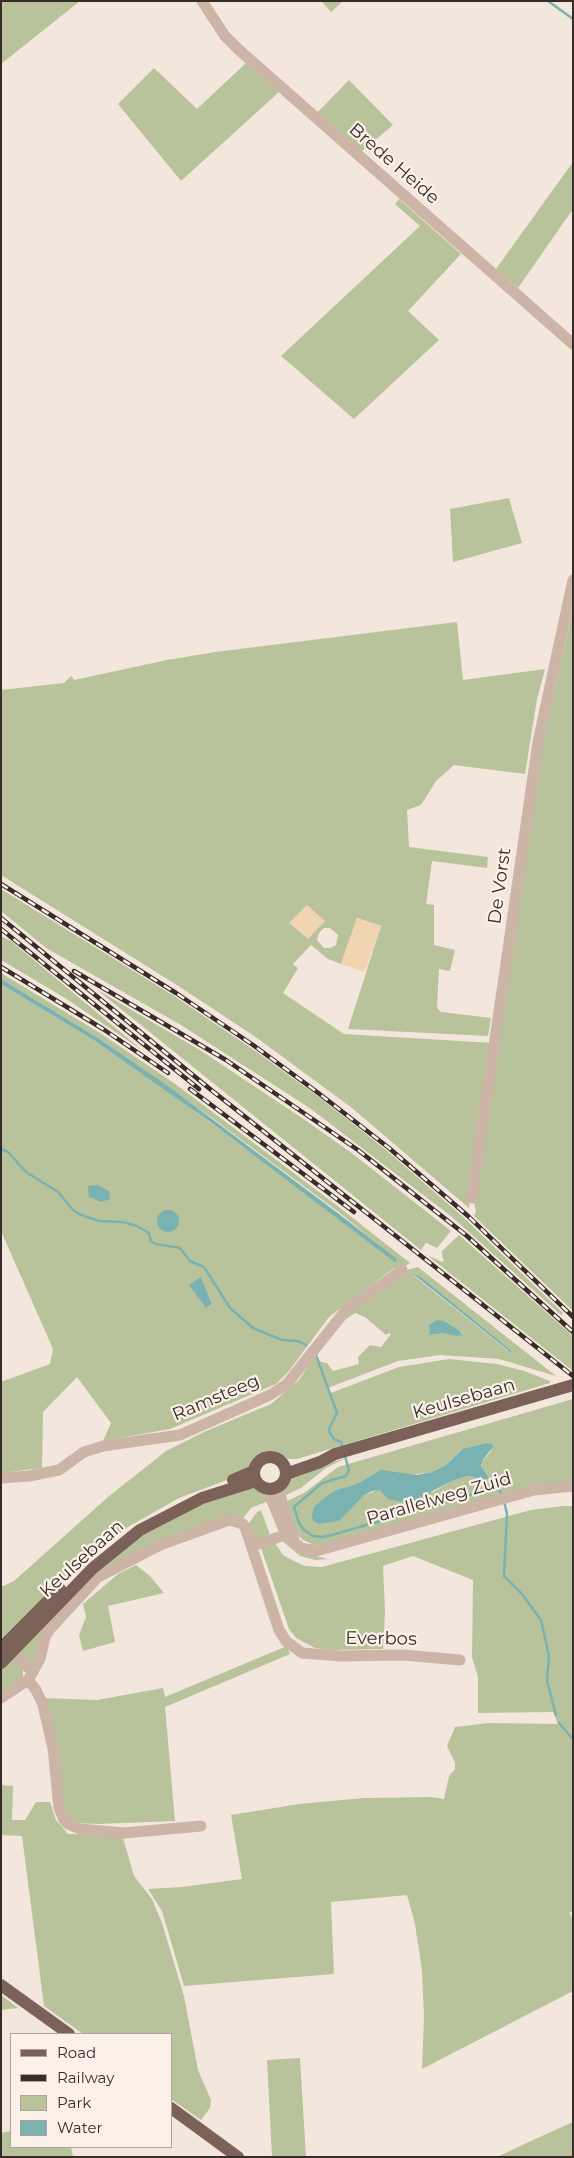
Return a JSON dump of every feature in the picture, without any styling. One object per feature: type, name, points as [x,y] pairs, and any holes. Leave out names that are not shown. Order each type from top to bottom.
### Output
[{"type":"main road","name":"Keulsebaan","points":[[285,1470],[318,1455],[341,1452],[573,1385]]},
{"type":"main road","points":[[266,1458],[276,1459],[285,1470],[282,1483],[273,1488],[255,1476],[257,1464],[266,1458]]},
{"type":"main road","name":"Keulsebaan","points":[[1,1662],[4,1647],[93,1568],[140,1530],[202,1498],[255,1476]]},
{"type":"main road","points":[[1,1984],[68,2033]]},
{"type":"main road","points":[[172,2109],[238,2157]]},
{"type":"street","name":"Brede Heide","points":[[202,1],[225,36],[238,49],[573,344]]},
{"type":"street","name":"De Vorst","points":[[472,1198],[538,742],[573,580]]},
{"type":"street","name":"Ramsteeg","points":[[1,1478],[29,1476],[59,1470],[84,1452],[103,1446],[180,1435],[270,1395],[287,1384],[346,1310],[402,1270]]},
{"type":"street","name":"Parallelweg Zuid","points":[[273,1488],[289,1534],[316,1551],[333,1548],[503,1498],[550,1487],[573,1486]]},
{"type":"street","points":[[1,1698],[31,1676],[40,1659],[45,1637],[50,1629],[98,1577],[115,1566],[184,1535],[229,1520],[243,1524],[252,1546],[289,1534]]},
{"type":"street","name":"Everbos","points":[[252,1546],[279,1630],[286,1642],[302,1653],[341,1656],[403,1655],[460,1660]]},
{"type":"street","points":[[4,1647],[31,1676],[43,1705],[54,1755],[60,1808],[68,1824],[80,1829],[129,1833],[200,1826]]},
{"type":"green space","points":[[1,1],[80,1],[1,64]]},
{"type":"green space","points":[[321,1],[343,1],[331,12]]},
{"type":"green space","points":[[246,63],[279,92],[181,181],[118,104],[154,68],[197,109]]},
{"type":"green space","points":[[349,80],[393,125],[361,152],[317,113]]},
{"type":"green space","points":[[573,162],[573,209],[518,288],[496,269]]},
{"type":"green space","points":[[399,199],[461,254],[408,311],[439,340],[354,419],[281,356],[420,226],[395,204]]},
{"type":"green space","points":[[509,498],[522,543],[453,562],[450,509]]},
{"type":"green space","points":[[573,607],[573,1311],[474,1216],[476,1211],[474,1202],[541,752]]},
{"type":"green space","points":[[457,622],[463,680],[545,669],[537,699],[525,774],[454,765],[436,781],[421,805],[407,810],[409,847],[488,857],[487,868],[432,861],[426,904],[434,905],[434,945],[455,950],[450,971],[439,969],[437,1008],[441,1012],[491,1018],[488,1036],[348,1029],[381,926],[357,918],[341,964],[328,959],[311,945],[293,964],[298,968],[283,993],[344,1034],[493,1043],[469,1208],[352,1108],[257,1038],[180,987],[1,875],[1,690],[64,683],[71,676],[74,680],[167,660],[215,652]],"holes":[[[324,928],[330,928],[338,935],[336,945],[324,948],[317,940],[319,933]]]},
{"type":"green space","points":[[1,889],[174,996],[315,1094],[386,1150],[462,1216],[563,1313],[561,1315],[452,1217],[311,1109],[181,1025],[46,948],[1,911]]},
{"type":"green space","points":[[1,936],[11,941],[142,1050],[65,998],[1,960]]},
{"type":"green space","points":[[1,973],[100,1033],[174,1083],[410,1263],[397,1272],[394,1268],[329,1317],[289,1371],[276,1384],[170,1429],[103,1441],[111,1423],[77,1377],[43,1412],[42,1468],[1,1473],[1,1382],[50,1364],[53,1349],[1,1231],[1,984],[95,1041],[165,1089],[397,1260],[340,1213],[212,1118],[98,1038],[1,979]],"holes":[[[201,1277],[212,1304],[206,1308]]]},
{"type":"green space","points":[[96,989],[203,1052],[305,1120],[353,1154],[451,1231],[437,1248],[426,1243],[421,1250]]},
{"type":"green space","points":[[459,1235],[573,1336],[573,1371],[427,1255],[442,1262],[444,1260],[442,1251]]},
{"type":"green space","points":[[418,1267],[556,1376],[499,1359],[440,1355],[398,1361],[328,1388],[331,1393],[399,1367],[449,1359],[497,1364],[524,1371],[550,1381],[550,1383],[297,1459],[288,1459],[273,1452],[260,1455],[243,1474],[179,1498],[128,1527],[66,1575],[1,1639],[1,1587],[14,1581],[108,1497],[166,1451],[206,1431],[271,1404],[299,1380],[315,1356],[317,1361],[327,1363],[333,1371],[359,1364],[358,1357],[370,1345],[381,1347],[391,1334],[386,1335],[365,1317],[355,1313],[343,1321],[341,1317],[407,1270]],"holes":[[[413,1275],[421,1277],[512,1351],[508,1351]],[[437,1320],[460,1331],[462,1334],[444,1333],[430,1335]]]},
{"type":"green space","points":[[573,1399],[573,1482],[332,1545],[314,1545],[303,1540],[297,1534],[285,1502],[304,1493],[338,1467]],"holes":[[[463,1449],[492,1450],[482,1462],[482,1468],[489,1478],[481,1483],[474,1477],[468,1476],[452,1481],[433,1492],[377,1490],[363,1496],[336,1490],[359,1483],[432,1472],[446,1465]]]},
{"type":"green space","points":[[346,1458],[326,1468],[301,1488],[284,1496],[283,1491],[290,1478],[302,1471]]},
{"type":"green space","points":[[256,1487],[271,1500],[251,1508],[241,1521],[234,1518],[90,1581],[31,1663],[15,1653],[96,1569],[174,1513]]},
{"type":"green space","points":[[573,1506],[573,1912],[569,1912],[573,1920],[573,1991],[422,2069],[424,2016],[422,1971],[415,1924],[407,1895],[331,1902],[334,1974],[184,1986],[162,1911],[148,1889],[182,1887],[242,1879],[231,1815],[299,1804],[364,1798],[431,1797],[444,1799],[449,1776],[455,1769],[455,1763],[447,1746],[455,1727],[489,1723],[558,1724],[553,1712],[478,1713],[478,1677],[472,1657],[473,1580],[413,1556],[383,1566],[385,1611],[383,1649],[332,1650],[315,1648],[296,1638],[289,1629],[260,1545],[273,1540],[283,1555],[305,1566],[322,1567],[531,1510]]},
{"type":"green space","points":[[261,1510],[270,1535],[255,1540],[247,1526],[256,1513]]},
{"type":"green space","points":[[280,1539],[284,1539],[308,1554],[328,1559],[315,1560],[300,1556]]},
{"type":"green space","points":[[136,1565],[150,1576],[164,1593],[108,1606],[115,1642],[83,1651],[79,1635],[86,1617],[83,1604],[118,1574]]},
{"type":"green space","points":[[287,1646],[290,1654],[165,1707],[175,1821],[98,1824],[72,1823],[65,1815],[44,1698],[97,1700],[163,1688],[165,1697]]},
{"type":"green space","points":[[11,1657],[23,1669],[23,1677],[1,1695],[1,1667]]},
{"type":"green space","points":[[1,1785],[13,1786],[12,1820],[25,1820],[36,1802],[50,1802],[56,1820],[68,1834],[120,1835],[123,1838],[134,1876],[152,1899],[162,1923],[184,1996],[198,2070],[211,2100],[210,2108],[201,2120],[172,2100],[172,2033],[82,2033],[44,2006],[22,1836],[1,1835]]},
{"type":"green space","points":[[1,1995],[18,2008],[1,2010]]},
{"type":"green space","points":[[300,2058],[306,2157],[272,2157],[267,2060]]},
{"type":"green space","points":[[573,2122],[573,2157],[497,2157],[531,2141]]},
{"type":"green space","points":[[10,2131],[10,2148],[71,2148],[73,2157],[1,2157],[1,2133]]},
{"type":"sand","points":[[307,905],[325,921],[308,939],[289,923]]},
{"type":"sand","points":[[357,918],[381,926],[365,972],[341,964]]},
{"type":"water","points":[[1,979],[98,1038],[168,1086],[397,1259],[396,1263],[209,1121],[95,1041],[1,984]]},
{"type":"water","points":[[97,1185],[109,1191],[110,1199],[101,1202],[89,1197],[88,1186]]},
{"type":"water","points":[[168,1210],[176,1213],[179,1221],[176,1229],[168,1232],[160,1229],[157,1221],[160,1213]]},
{"type":"water","points":[[413,1274],[421,1277],[512,1351],[510,1352]]},
{"type":"water","points":[[201,1277],[212,1304],[206,1308],[189,1285]]},
{"type":"water","points":[[437,1320],[444,1321],[460,1331],[462,1335],[457,1336],[444,1333],[430,1335],[429,1325]]},
{"type":"water","points":[[487,1443],[492,1444],[493,1447],[483,1460],[481,1466],[489,1478],[481,1483],[474,1477],[468,1476],[452,1481],[409,1503],[388,1499],[380,1490],[372,1491],[363,1496],[339,1521],[319,1524],[313,1521],[314,1507],[336,1490],[359,1483],[381,1470],[417,1475],[432,1472],[446,1465],[463,1449]]},
{"type":"waterway","points":[[548,1],[573,19]]},
{"type":"waterway","points":[[1,1149],[8,1152],[26,1172],[58,1192],[73,1210],[81,1215],[100,1221],[123,1222],[137,1226],[149,1233],[151,1241],[156,1244],[180,1248],[190,1261],[204,1267],[230,1308],[253,1328],[282,1340],[298,1341],[306,1345]]},
{"type":"waterway","points":[[316,1355],[337,1413],[329,1429],[330,1433],[334,1439],[341,1442],[343,1449]]},
{"type":"waterway","points":[[345,1456],[349,1470],[346,1476],[322,1483],[294,1507],[299,1523],[304,1530],[313,1536],[323,1537],[332,1535],[477,1493],[490,1487],[498,1487],[502,1496]]},
{"type":"waterway","points":[[504,1501],[507,1514],[504,1576],[522,1594],[541,1620],[549,1656],[547,1681],[556,1715]]},
{"type":"waterway","points":[[559,1723],[573,1739]]},
{"type":"railway","points":[[1,884],[176,993],[253,1045],[317,1092],[389,1148],[468,1216],[573,1317]]},
{"type":"railway","points":[[1,918],[210,1089],[573,1376]]},
{"type":"railway","points":[[1,929],[199,1089]]},
{"type":"railway","points":[[1,967],[103,1029],[168,1073]]},
{"type":"railway","points":[[74,971],[226,1060],[358,1150],[467,1236],[573,1332]]},
{"type":"railway","points":[[190,1089],[354,1212]]}]
